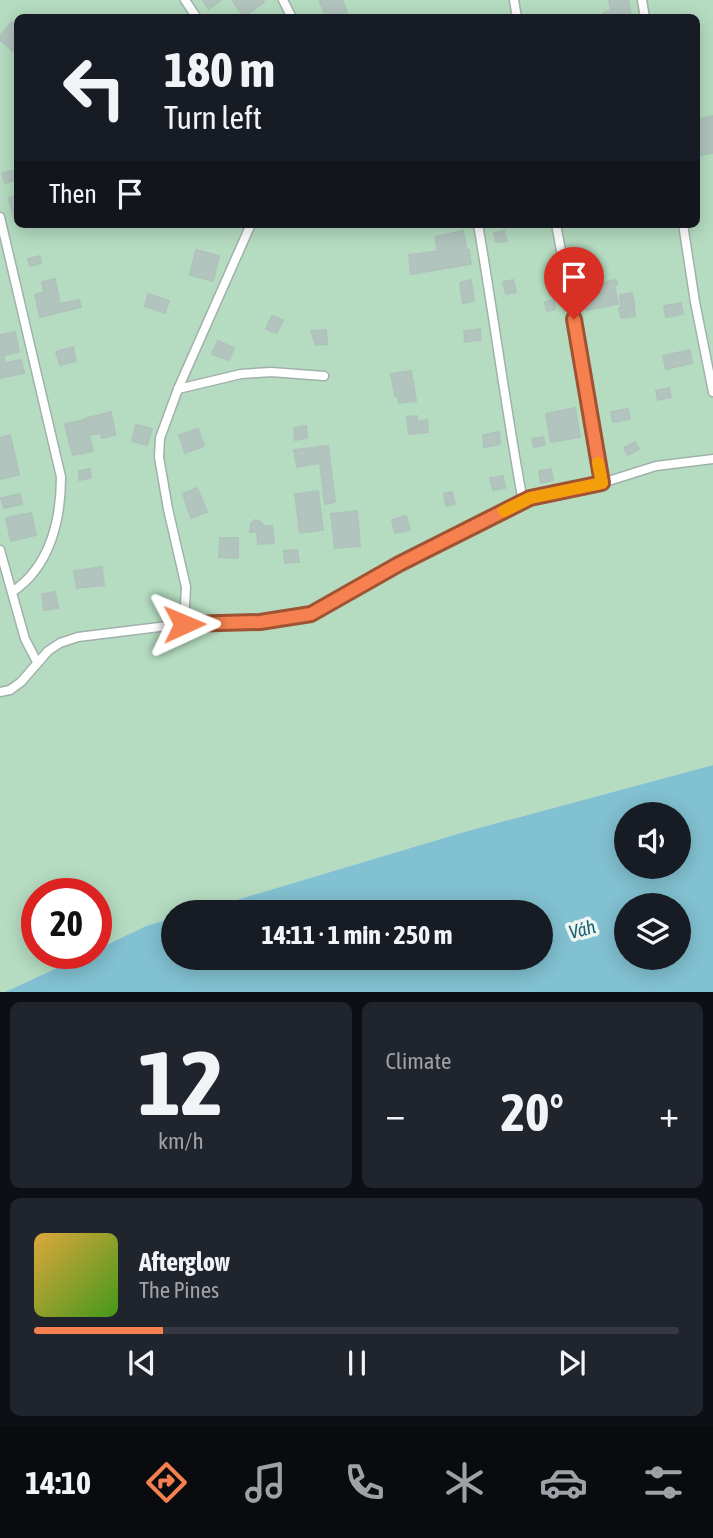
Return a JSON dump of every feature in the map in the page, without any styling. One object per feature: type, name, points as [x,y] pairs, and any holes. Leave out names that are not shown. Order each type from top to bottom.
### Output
[{"type":"lane","points":[[0,217],[61,477],[61,502],[50,543],[33,576],[12,592]]},
{"type":"lane","points":[[184,624],[186,587],[168,509],[159,457],[160,438],[178,389],[249,228]]},
{"type":"lane","points":[[479,228],[495,321],[508,423],[523,502]]},
{"type":"lane","points":[[557,228],[602,483]]},
{"type":"lane","points":[[684,228],[713,392]]},
{"type":"lane","points":[[178,389],[242,374],[271,372],[324,376]]},
{"type":"lane","points":[[0,692],[10,690],[21,682],[37,662],[61,643],[78,637],[184,624],[260,622],[311,614],[399,564],[530,498],[602,483],[656,466],[713,459]]},
{"type":"lane","points":[[0,550],[25,639],[37,662]]},
{"type":"green space","points":[[0,0],[713,0],[713,765],[464,832],[236,900],[161,900],[161,922],[112,942],[112,878],[21,878],[21,969],[55,969],[0,992]]},
{"type":"water","name":"Váh","points":[[713,765],[713,992],[5,992],[55,969],[112,969],[112,942],[161,922],[161,970],[553,970],[553,900],[236,900],[464,832]]},
{"type":"building","points":[[203,0],[221,0],[209,9]]},
{"type":"building","points":[[232,0],[263,0],[264,2],[248,14],[242,14]]},
{"type":"building","points":[[319,0],[342,0],[348,14],[325,14]]},
{"type":"building","points":[[609,0],[628,0],[631,14],[603,14],[611,11]]},
{"type":"building","points":[[12,22],[14,24],[14,52],[0,40],[0,36]]},
{"type":"building","points":[[713,116],[713,153],[700,155],[700,119]]},
{"type":"building","points":[[14,171],[14,180],[5,183],[2,173]]},
{"type":"building","points":[[14,197],[14,219],[9,198]]},
{"type":"building","points":[[463,231],[467,251],[439,256],[435,237]]},
{"type":"building","points":[[504,231],[507,241],[496,242],[494,233]]},
{"type":"building","points":[[196,250],[219,256],[213,281],[190,275]]},
{"type":"building","points":[[469,250],[471,264],[411,274],[409,255],[438,251],[439,256]]},
{"type":"building","points":[[40,256],[41,263],[30,266],[28,259]]},
{"type":"building","points":[[55,279],[60,304],[79,300],[81,307],[40,317],[35,295],[44,292],[42,282]]},
{"type":"building","points":[[471,280],[474,301],[463,303],[460,283]]},
{"type":"building","points":[[513,280],[516,292],[506,294],[503,282]]},
{"type":"building","points":[[616,280],[617,285],[614,285],[618,304],[586,310],[582,287]]},
{"type":"building","points":[[632,293],[634,304],[621,306],[620,295]]},
{"type":"building","points":[[148,294],[169,301],[165,313],[145,306]]},
{"type":"building","points":[[554,300],[555,309],[547,311],[545,302]]},
{"type":"building","points":[[681,303],[683,314],[666,317],[664,306]]},
{"type":"building","points":[[634,306],[635,316],[621,318],[619,308]]},
{"type":"building","points":[[272,316],[283,320],[277,333],[266,329]]},
{"type":"building","points":[[480,329],[481,340],[465,342],[464,331]]},
{"type":"building","points":[[326,330],[327,344],[316,345],[311,331]]},
{"type":"building","points":[[15,332],[19,352],[4,355],[5,363],[21,360],[24,373],[0,378],[0,335]]},
{"type":"building","points":[[218,341],[234,348],[229,360],[212,354]]},
{"type":"building","points":[[73,347],[76,361],[60,365],[56,352]]},
{"type":"building","points":[[690,350],[692,363],[666,369],[663,356]]},
{"type":"building","points":[[411,371],[416,401],[399,403],[391,374]]},
{"type":"building","points":[[669,388],[671,397],[658,400],[656,391]]},
{"type":"building","points":[[575,408],[580,437],[551,442],[546,414]]},
{"type":"building","points":[[628,409],[630,419],[613,422],[611,412]]},
{"type":"building","points":[[111,412],[115,433],[110,434],[108,426],[89,429],[84,419]]},
{"type":"building","points":[[417,416],[417,422],[427,420],[428,432],[409,434],[407,417]]},
{"type":"building","points":[[85,420],[89,430],[82,431],[86,445],[71,449],[65,424]]},
{"type":"building","points":[[136,425],[152,429],[147,445],[132,441]]},
{"type":"building","points":[[108,426],[110,434],[115,435],[102,438],[101,433],[89,435],[93,451],[73,455],[71,449],[86,445],[82,431]]},
{"type":"building","points":[[306,426],[307,438],[295,440],[294,428]]},
{"type":"building","points":[[198,429],[204,446],[185,453],[179,435]]},
{"type":"building","points":[[499,432],[500,444],[484,447],[483,435]]},
{"type":"building","points":[[10,435],[19,475],[0,479],[0,438]]},
{"type":"building","points":[[543,437],[545,445],[534,447],[532,439]]},
{"type":"building","points":[[635,442],[639,449],[628,455],[624,448]]},
{"type":"building","points":[[328,446],[335,502],[325,504],[318,447]]},
{"type":"building","points":[[318,447],[320,463],[297,467],[294,450]]},
{"type":"building","points":[[90,469],[91,478],[79,480],[79,471]]},
{"type":"building","points":[[551,469],[553,480],[541,483],[539,471]]},
{"type":"building","points":[[503,476],[505,488],[493,490],[490,478]]},
{"type":"building","points":[[197,488],[207,512],[191,518],[183,494]]},
{"type":"building","points":[[318,491],[323,530],[300,533],[295,494]]},
{"type":"building","points":[[452,492],[455,504],[446,506],[444,494]]},
{"type":"building","points":[[20,494],[22,504],[4,508],[1,498]]},
{"type":"building","points":[[357,511],[360,546],[335,548],[331,514]]},
{"type":"building","points":[[31,513],[36,535],[11,541],[6,518]]},
{"type":"building","points":[[406,516],[410,530],[395,533],[392,520]]},
{"type":"building","points":[[255,520],[263,526],[272,526],[274,543],[258,544],[257,532],[250,532],[251,523]]},
{"type":"building","points":[[220,538],[238,538],[238,558],[219,557]]},
{"type":"building","points":[[297,550],[299,562],[285,563],[284,551]]},
{"type":"building","points":[[102,567],[104,585],[77,588],[74,571]]},
{"type":"building","points":[[55,592],[58,608],[44,610],[42,594]]},
{"type":"slow traffic","points":[[504,511],[530,498],[602,483],[598,463]]},
{"type":"route","points":[[184,624],[287,620],[311,614],[399,564],[530,498],[602,483],[574,319]]}]
